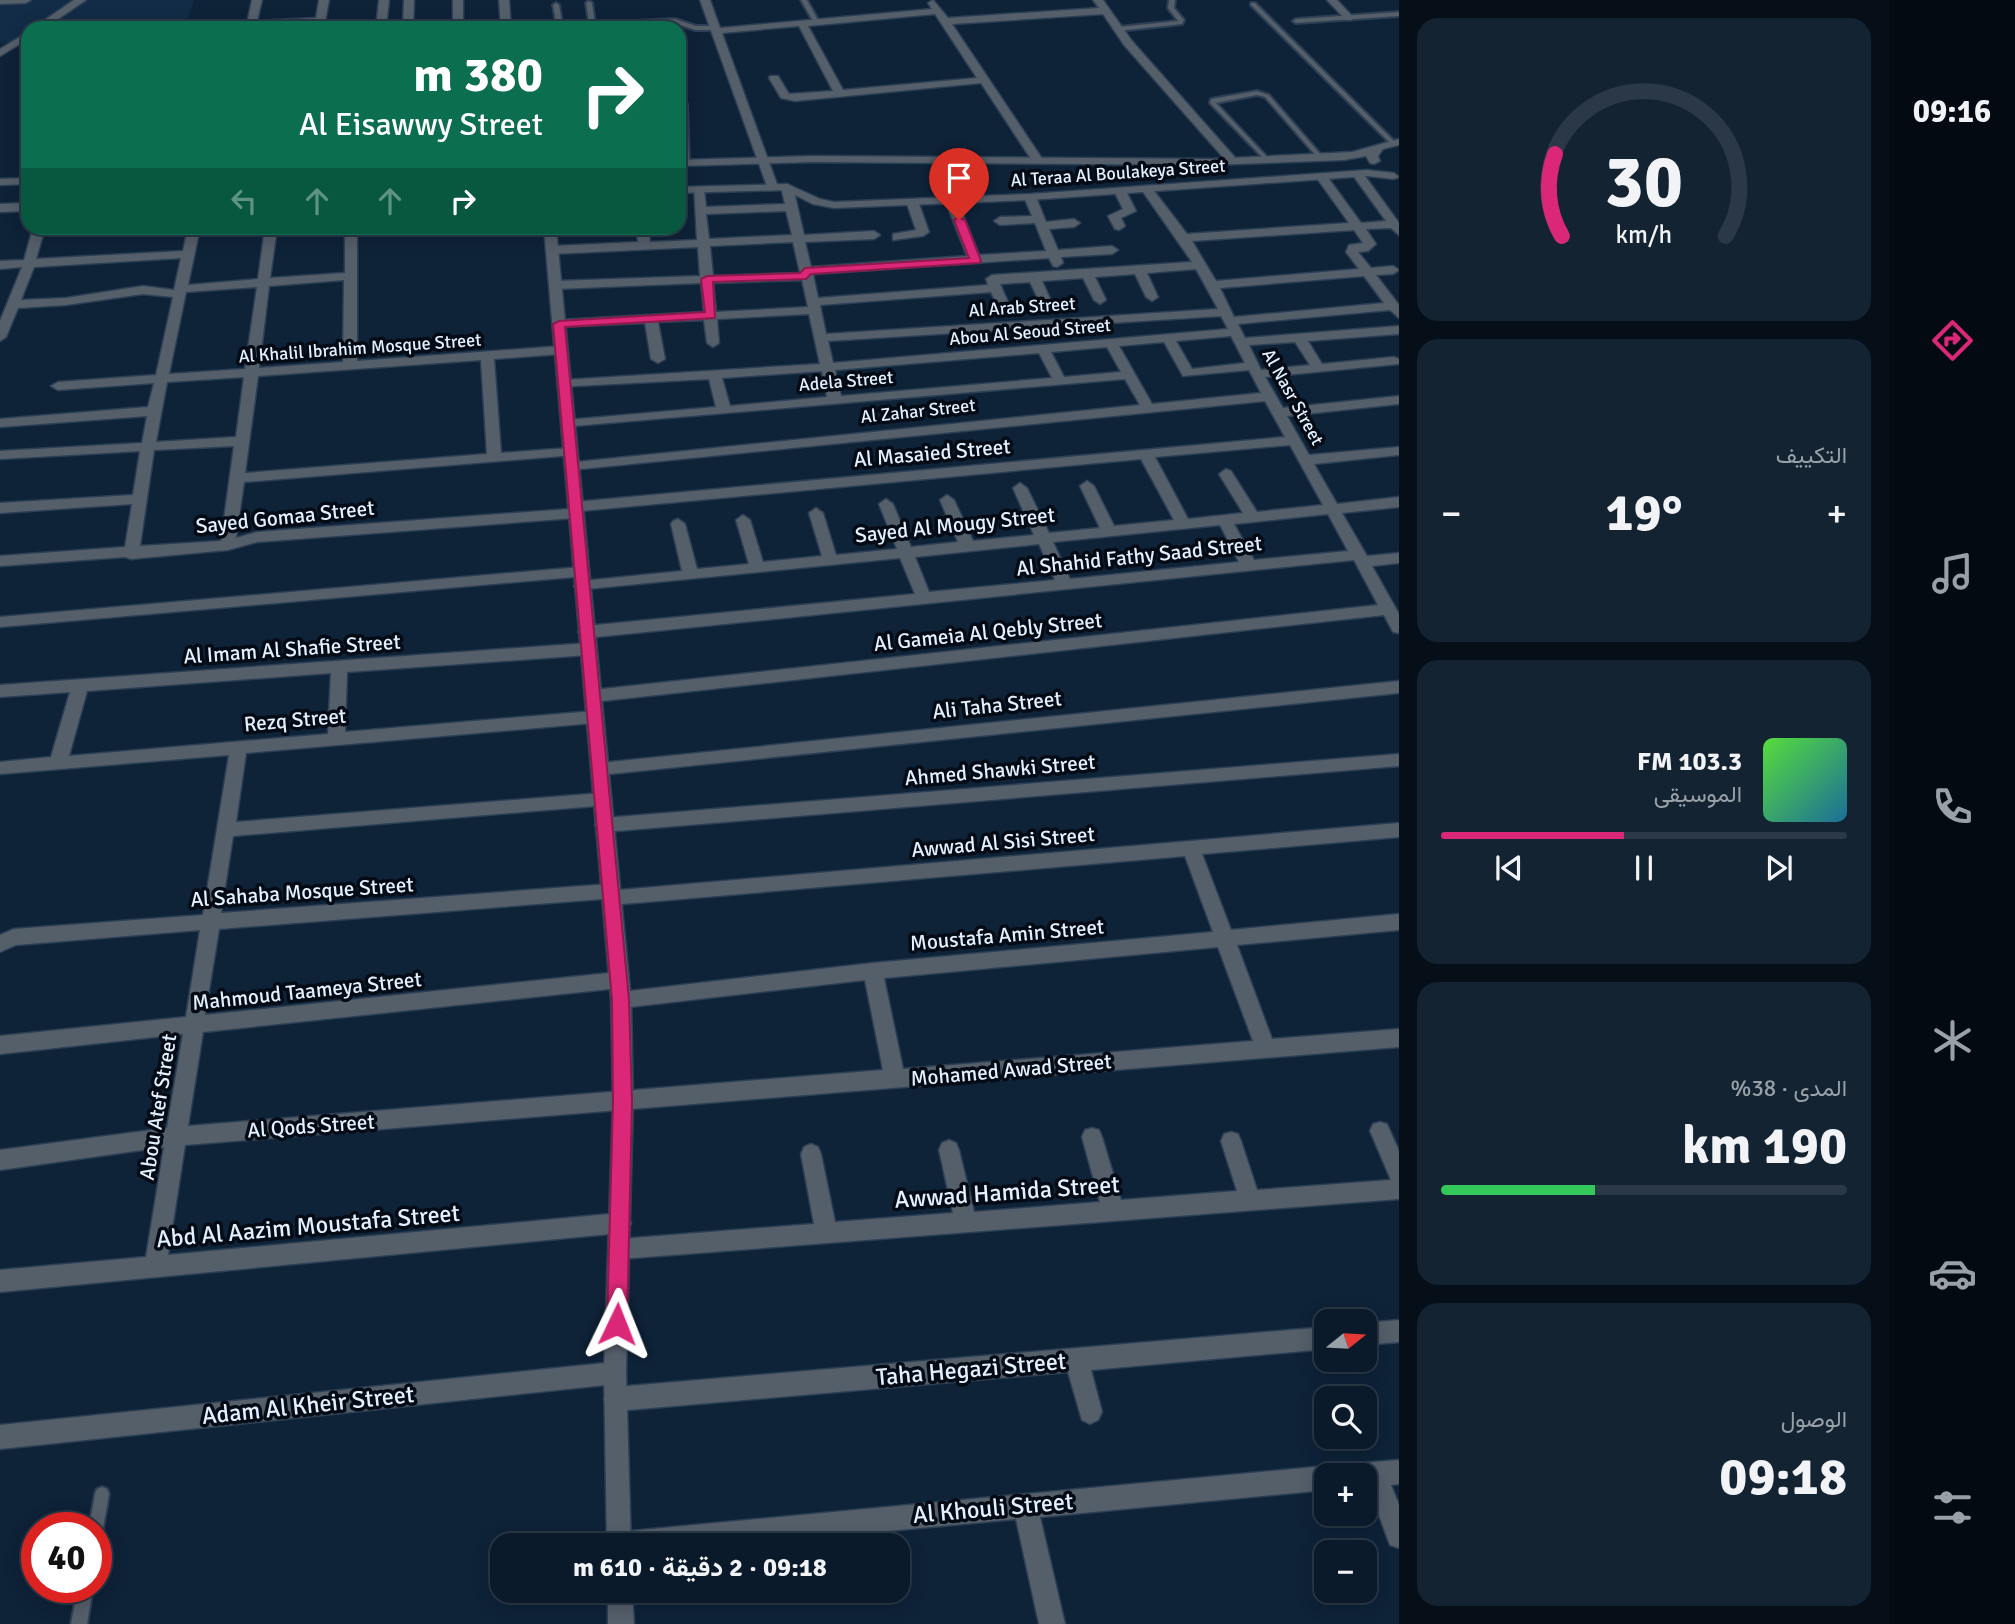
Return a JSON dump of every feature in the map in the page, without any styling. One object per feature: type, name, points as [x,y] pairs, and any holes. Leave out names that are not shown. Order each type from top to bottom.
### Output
[{"type":"street","points":[[0,1],[26,0]]},
{"type":"street","points":[[49,21],[82,0]]},
{"type":"street","points":[[253,21],[257,0],[266,0]]},
{"type":"street","points":[[320,21],[324,0]]},
{"type":"street","points":[[382,21],[384,0]]},
{"type":"street","points":[[408,21],[409,0]]},
{"type":"street","points":[[458,0],[458,21]]},
{"type":"street","points":[[504,0],[506,21]]},
{"type":"street","points":[[705,0],[772,187]]},
{"type":"street","points":[[931,0],[1037,160]]},
{"type":"street","points":[[1098,0],[1118,29],[1233,162]]},
{"type":"street","points":[[1332,0],[1349,18]]},
{"type":"street","points":[[715,29],[938,11]]},
{"type":"street","points":[[945,21],[1106,11]]},
{"type":"street","points":[[802,23],[840,94]]},
{"type":"street","points":[[0,53],[21,40]]},
{"type":"street","points":[[774,78],[783,94],[789,98],[984,80]]},
{"type":"street","name":"Al Teraa Al Boulakeya Street","points":[[686,163],[763,158],[1037,160],[1120,164],[1233,162],[1356,155],[1396,143]]},
{"type":"street","points":[[1375,150],[1372,156],[1375,163],[1396,177]]},
{"type":"street","points":[[1358,174],[1397,228]]},
{"type":"street","name":"Al Teraa Al Boulakeya Street","points":[[686,190],[786,187],[824,204],[1030,197],[1358,174],[1396,177]]},
{"type":"street","points":[[1322,177],[1370,244],[1351,250],[1394,303]]},
{"type":"street","points":[[0,182],[21,181]]},
{"type":"street","points":[[786,187],[835,401]]},
{"type":"street","points":[[698,189],[713,343]]},
{"type":"street","name":"Al Nasr Street","points":[[1147,189],[1184,238],[1212,285],[1255,370],[1394,616]]},
{"type":"street","points":[[1119,226],[1114,216],[1130,211],[1120,191]]},
{"type":"street","points":[[1030,197],[1062,276]]},
{"type":"street","points":[[951,200],[1006,311]]},
{"type":"street","points":[[897,237],[920,234],[923,229],[912,201]]},
{"type":"street","points":[[0,208],[21,207]]},
{"type":"street","points":[[701,211],[790,207]]},
{"type":"street","points":[[1000,222],[1074,223]]},
{"type":"street","points":[[1184,238],[1306,236],[1358,227],[1397,228]]},
{"type":"street","points":[[0,337],[29,264],[37,235]]},
{"type":"street","points":[[131,554],[155,411],[193,235]]},
{"type":"street","points":[[228,545],[270,235]]},
{"type":"street","points":[[349,365],[351,235]]},
{"type":"street","points":[[551,235],[620,990],[623,1102],[615,1373],[619,1533]]},
{"type":"street","points":[[643,235],[645,246]]},
{"type":"street","points":[[552,250],[874,236]]},
{"type":"street","points":[[555,285],[806,273],[1112,250]]},
{"type":"street","points":[[0,265],[189,254]]},
{"type":"street","points":[[559,324],[813,306],[946,292],[1034,278],[1200,265]]},
{"type":"street","points":[[1139,270],[1152,297]]},
{"type":"street","points":[[1212,285],[1393,270]]},
{"type":"street","points":[[1087,274],[1100,300]]},
{"type":"street","points":[[13,304],[85,299],[133,289],[180,292],[349,276]]},
{"type":"street","points":[[1034,278],[1046,303]]},
{"type":"street","points":[[946,292],[953,306]]},
{"type":"street","points":[[1233,327],[1394,303]]},
{"type":"street","points":[[651,318],[658,359]]},
{"type":"street","points":[[1233,327],[1299,337],[1399,330]]},
{"type":"street","name":"Al Arab Street","points":[[820,338],[1233,327]]},
{"type":"street","name":"Abou Al Seoud Street","points":[[563,384],[715,376],[1111,343],[1168,338],[1233,327]]},
{"type":"street","points":[[1299,337],[1318,368]]},
{"type":"street","points":[[1168,338],[1188,373],[1394,362]]},
{"type":"street","points":[[1111,343],[1147,406]]},
{"type":"street","points":[[1043,348],[1060,381]]},
{"type":"street","name":"Al Khalil Ibrahim Mosque Street","points":[[58,386],[161,381],[561,350]]},
{"type":"street","points":[[487,355],[494,458]]},
{"type":"street","name":"Adela Street","points":[[567,424],[1129,375]]},
{"type":"street","points":[[715,376],[724,410]]},
{"type":"street","name":"Al Zahar Street","points":[[238,478],[494,458],[570,459],[1270,396]]},
{"type":"street","points":[[1279,413],[1399,400]]},
{"type":"street","points":[[0,423],[155,411]]},
{"type":"street","points":[[0,454],[243,440]]},
{"type":"street","name":"Al Masaied Street","points":[[575,510],[1294,440]]},
{"type":"street","points":[[1306,460],[1399,451]]},
{"type":"street","points":[[1146,453],[1183,523]]},
{"type":"street","points":[[1226,474],[1252,516]]},
{"type":"street","points":[[1087,486],[1109,531]]},
{"type":"street","points":[[1020,488],[1065,584]]},
{"type":"street","points":[[0,508],[141,499]]},
{"type":"street","points":[[947,500],[967,545]]},
{"type":"street","name":"Sayed Al Mougy Street","points":[[0,622],[95,617],[309,593],[690,573],[1399,502]]},
{"type":"street","points":[[887,504],[924,598]]},
{"type":"street","name":"Sayed Gomaa Street","points":[[0,561],[131,554],[228,545],[257,537],[575,510]]},
{"type":"street","points":[[816,513],[830,559]]},
{"type":"street","points":[[1224,519],[1249,566]]},
{"type":"street","points":[[743,520],[757,566]]},
{"type":"street","points":[[678,524],[690,573]]},
{"type":"street","name":"Al Shahid Fathy Saad Street","points":[[587,640],[924,598],[1249,566],[1399,558]]},
{"type":"street","name":"Al Gameia Al Qebly Street","points":[[593,696],[1394,616]]},
{"type":"street","name":"Al Imam Al Shafie Street","points":[[0,691],[339,667],[587,640]]},
{"type":"street","points":[[336,739],[339,667]]},
{"type":"street","points":[[58,763],[80,685]]},
{"type":"street","name":"Ali Taha Street","points":[[600,769],[1399,687]]},
{"type":"street","name":"Rezq Street","points":[[0,768],[594,717]]},
{"type":"street","name":"Abou Atef Street","points":[[155,1267],[239,747]]},
{"type":"street","name":"Ahmed Shawki Street","points":[[604,825],[1399,760]]},
{"type":"street","points":[[226,830],[602,800]]},
{"type":"street","name":"Awwad Al Sisi Street","points":[[610,895],[1399,830]]},
{"type":"street","points":[[1191,848],[1266,1049]]},
{"type":"street","name":"Al Sahaba Mosque Street","points":[[0,944],[14,937],[610,895]]},
{"type":"street","name":"Moustafa Amin Street","points":[[620,990],[873,971],[1399,922]]},
{"type":"street","points":[[873,971],[895,1079]]},
{"type":"street","name":"Mahmoud Taameya Street","points":[[0,1045],[194,1025],[620,990]]},
{"type":"street","name":"Mohamed Awad Street","points":[[623,1102],[1399,1038]]},
{"type":"street","name":"Al Qods Street","points":[[0,1160],[177,1136],[623,1102]]},
{"type":"street","points":[[1380,1130],[1399,1175]]},
{"type":"street","points":[[1092,1137],[1113,1211]]},
{"type":"street","points":[[1231,1141],[1251,1200]]},
{"type":"street","points":[[949,1150],[966,1222]]},
{"type":"street","points":[[811,1154],[826,1233]]},
{"type":"street","name":"Awwad Hamida Street","points":[[620,1249],[1399,1189]]},
{"type":"street","name":"Abd Al Aazim Moustafa Street","points":[[0,1282],[620,1223]]},
{"type":"street","points":[[1377,1333],[1399,1331]]},
{"type":"street","name":"Taha Hegazi Street","points":[[616,1399],[1314,1339]]},
{"type":"street","points":[[1077,1360],[1090,1412]]},
{"type":"street","name":"Adam Al Kheir Street","points":[[0,1437],[615,1373]]},
{"type":"street","points":[[1378,1474],[1399,1536]]},
{"type":"street","name":"Al Khouli Street","points":[[734,1533],[1314,1479]]},
{"type":"street","points":[[1025,1505],[1052,1624]]},
{"type":"street","points":[[620,1603],[621,1624]]},
{"type":"lane","points":[[804,0],[816,22]]},
{"type":"lane","points":[[1118,29],[1180,23],[1181,20],[1171,8],[1172,0]]},
{"type":"lane","points":[[589,3],[591,21]]},
{"type":"lane","points":[[1253,4],[1396,143]]},
{"type":"lane","points":[[556,5],[559,21]]},
{"type":"lane","points":[[1296,21],[1399,14]]},
{"type":"lane","points":[[686,25],[715,29]]},
{"type":"lane","points":[[1267,160],[1213,100],[1257,93],[1267,96],[1320,157]]},
{"type":"lane","points":[[99,1512],[102,1494]]},
{"type":"lane","points":[[79,1624],[83,1603]]},
{"type":"shaded area","points":[[0,0],[194,0],[187,21],[21,21],[21,42],[0,43]]},
{"type":"route","points":[[617,1324],[623,1102],[621,1000],[559,324],[711,315],[707,279],[806,276],[805,271],[975,261],[959,220]]}]
